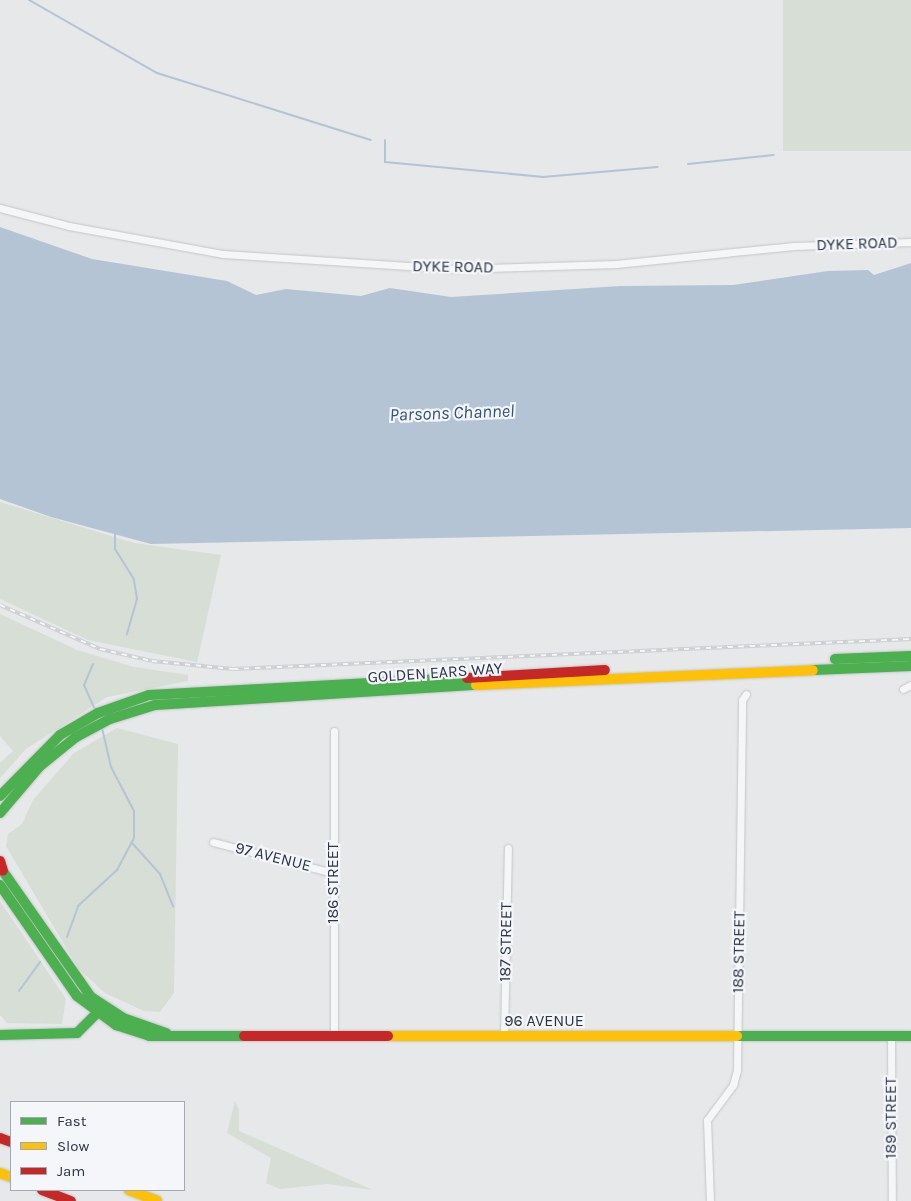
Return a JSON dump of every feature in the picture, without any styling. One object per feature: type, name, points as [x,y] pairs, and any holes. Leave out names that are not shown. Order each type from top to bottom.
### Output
[{"type":"main road","name":"GOLDEN EARS WAY","points":[[1,794],[62,740],[127,701],[183,691],[911,656]]},
{"type":"main road","name":"GOLDEN EARS WAY","points":[[0,813],[62,740],[142,708],[184,702],[518,682],[911,666]]},
{"type":"main road","points":[[1,866],[73,975],[100,1011]]},
{"type":"main road","points":[[0,885],[60,974],[100,1011]]},
{"type":"main road","name":"96 AVENUE","points":[[100,1011],[177,1036],[911,1036]]},
{"type":"main road","points":[[0,1035],[77,1033],[100,1011]]},
{"type":"main road","points":[[45,1191],[71,1201]]},
{"type":"main road","points":[[132,1191],[157,1201]]},
{"type":"street","name":"DYKE ROAD","points":[[0,208],[69,226],[223,254],[455,269],[616,264],[794,246],[911,242]]},
{"type":"street","points":[[903,689],[911,684]]},
{"type":"street","name":"188 STREET","points":[[710,1201],[707,1123],[735,1083],[738,1035],[742,700],[746,694]]},
{"type":"street","name":"186 STREET","points":[[334,731],[334,1035]]},
{"type":"street","name":"97 AVENUE","points":[[213,842],[333,873]]},
{"type":"street","name":"187 STREET","points":[[504,1036],[508,848]]},
{"type":"street","name":"189 STREET","points":[[891,1036],[892,1201]]},
{"type":"shaded area","points":[[783,0],[911,0],[911,151],[783,151]]},
{"type":"shaded area","points":[[0,502],[134,543],[221,555],[197,662],[88,640],[0,599]]},
{"type":"shaded area","points":[[0,614],[77,650],[134,667],[188,675],[188,681],[107,697],[26,749],[0,778],[0,763],[13,751],[0,736]]},
{"type":"shaded area","points":[[117,728],[178,744],[174,993],[160,1012],[144,1011],[105,993],[78,968],[6,846],[8,834],[22,824],[33,800],[74,753]]},
{"type":"shaded area","points":[[0,901],[66,999],[62,1024],[7,1023],[0,1015]]},
{"type":"shaded area","points":[[235,1101],[239,1110],[239,1131],[373,1190],[327,1184],[280,1189],[266,1183],[271,1158],[227,1133]]},
{"type":"water","name":"Parsons Channel","points":[[0,227],[92,259],[227,281],[256,295],[286,289],[361,296],[390,288],[451,297],[620,286],[733,285],[828,271],[868,270],[874,275],[911,263],[911,528],[151,544],[51,517],[0,499]]},
{"type":"waterway","points":[[29,0],[157,73],[371,140]]},
{"type":"waterway","points":[[385,140],[385,162],[543,177],[658,167]]},
{"type":"waterway","points":[[688,164],[774,155]]},
{"type":"waterway","points":[[115,534],[115,549],[134,580],[137,599],[127,635]]},
{"type":"waterway","points":[[93,664],[84,685],[95,710]]},
{"type":"waterway","points":[[67,937],[78,906],[117,870],[134,838],[134,811],[111,767],[102,728]]},
{"type":"waterway","points":[[132,843],[160,874],[173,907]]},
{"type":"waterway","points":[[19,991],[40,962]]},
{"type":"railway","points":[[0,605],[100,649],[152,661],[233,669],[911,639]]},
{"type":"traffic: fast","points":[[835,659],[911,656]]},
{"type":"traffic: fast","points":[[813,670],[911,666]]},
{"type":"traffic: fast","points":[[0,796],[60,735],[98,713],[149,695],[467,678]]},
{"type":"traffic: fast","points":[[0,813],[40,766],[76,737],[110,719],[155,705],[476,685]]},
{"type":"traffic: fast","points":[[0,867],[91,997],[123,1018],[166,1033]]},
{"type":"traffic: fast","points":[[0,885],[77,996],[116,1025],[149,1036],[244,1036]]},
{"type":"traffic: fast","points":[[0,1035],[77,1033],[101,1009]]},
{"type":"traffic: fast","points":[[737,1036],[911,1036]]},
{"type":"traffic: slow","points":[[476,685],[813,670]]},
{"type":"traffic: slow","points":[[388,1036],[737,1036]]},
{"type":"traffic: slow","points":[[0,1173],[10,1177]]},
{"type":"traffic: slow","points":[[132,1191],[157,1201]]},
{"type":"traffic: jam","points":[[467,678],[605,670]]},
{"type":"traffic: jam","points":[[0,861],[3,871]]},
{"type":"traffic: jam","points":[[244,1036],[388,1036]]},
{"type":"traffic: jam","points":[[0,1138],[10,1142]]},
{"type":"traffic: jam","points":[[45,1191],[71,1201]]}]
